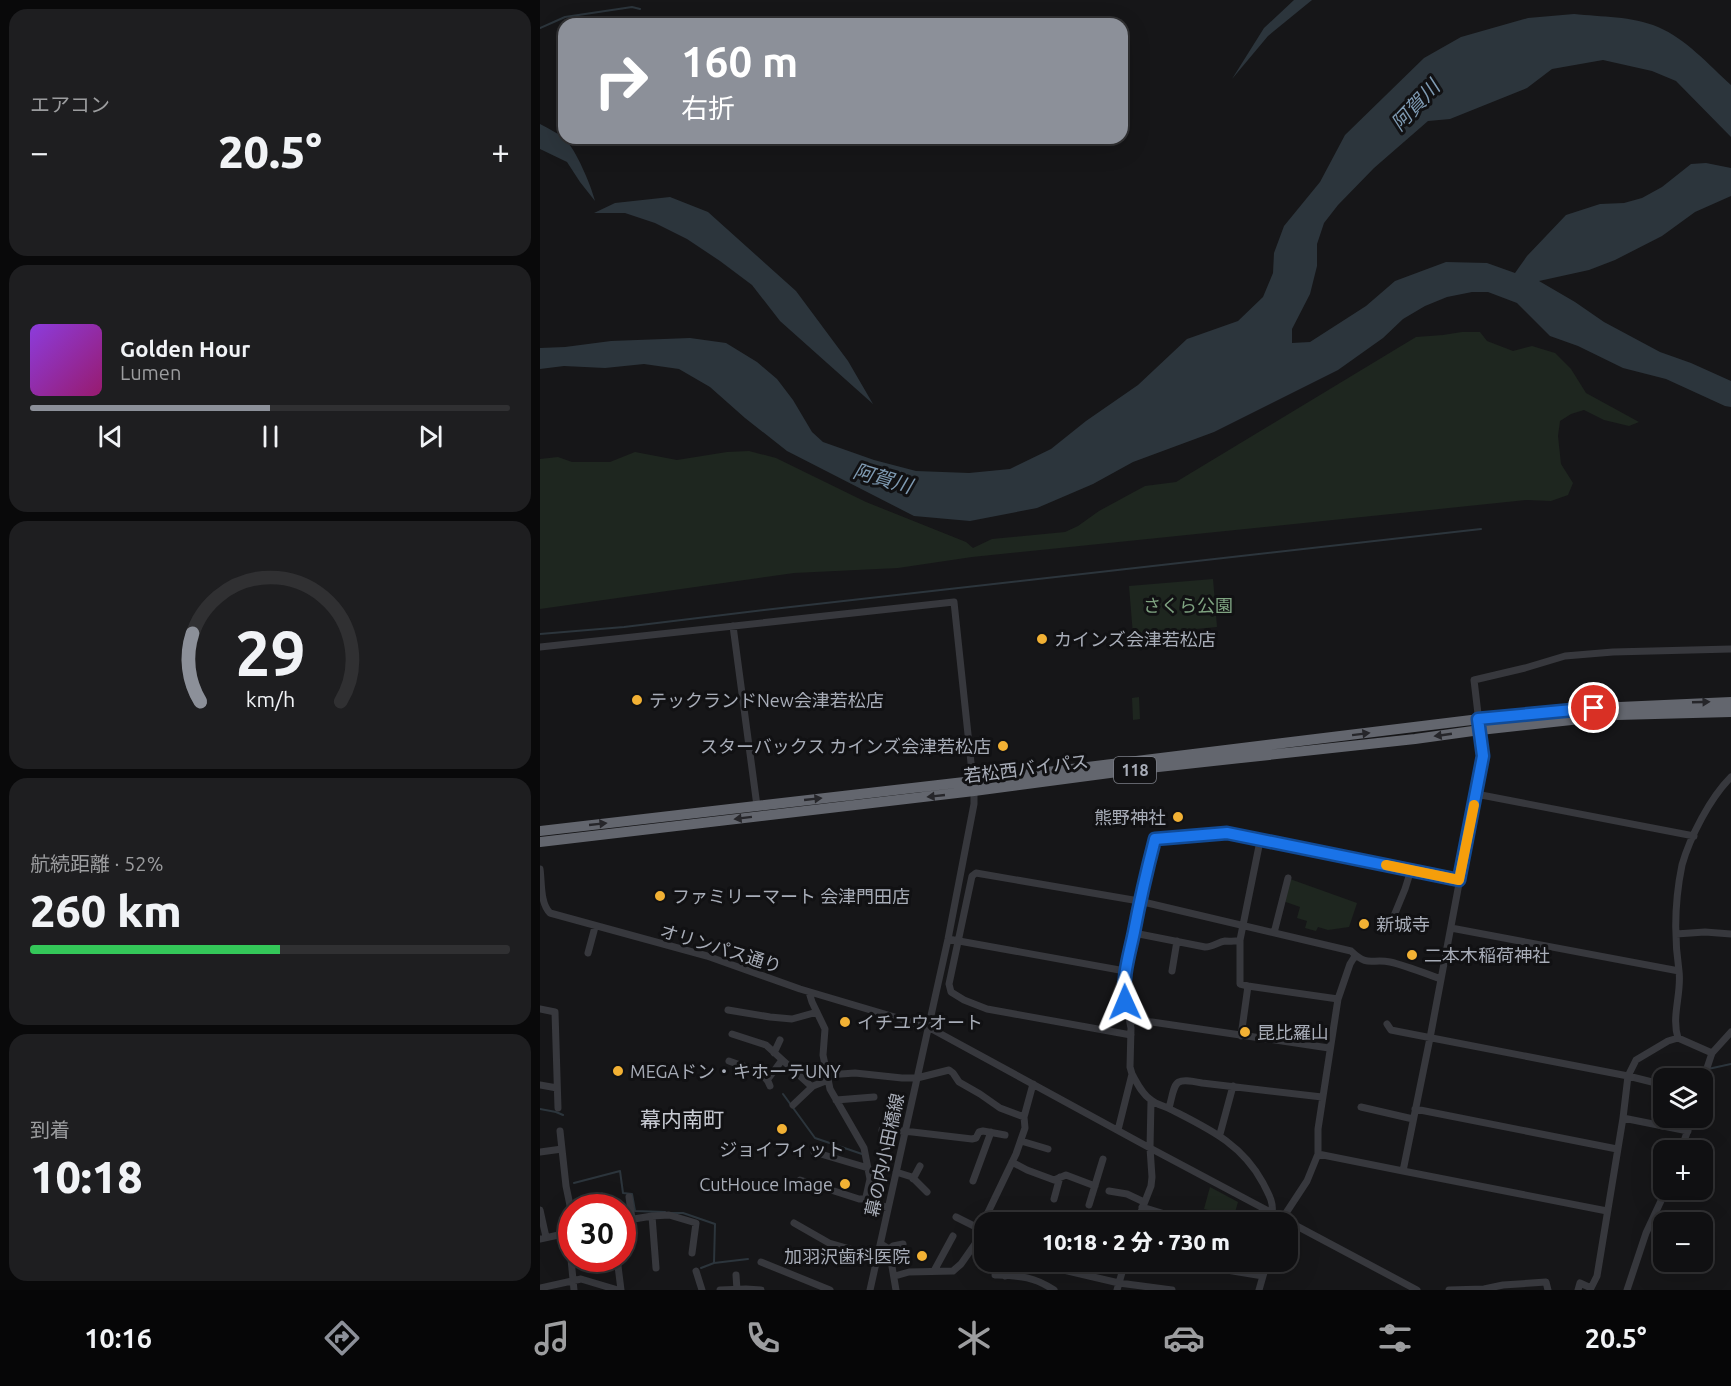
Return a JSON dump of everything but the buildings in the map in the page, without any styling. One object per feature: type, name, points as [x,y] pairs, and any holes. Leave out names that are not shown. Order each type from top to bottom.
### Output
[{"type":"highway","name":"若松西バイパス","points":[[540,831],[757,806],[974,786],[1415,739],[1479,724],[1575,709],[1731,702]]},
{"type":"highway","name":"若松西バイパス","points":[[1479,724],[1617,715],[1731,712]]},
{"type":"highway","name":"若松西バイパス","points":[[540,842],[974,786]]},
{"type":"street","name":"幕の内小田橋線","points":[[733,626],[954,602],[974,804],[948,939],[870,1290]]},
{"type":"street","points":[[540,647],[733,626],[757,806]]},
{"type":"street","points":[[1402,1171],[1430,1038],[1483,756],[1474,680],[1565,656],[1613,652],[1731,649]]},
{"type":"street","points":[[1678,1038],[1676,1021],[1680,982],[1675,950],[1680,874],[1684,856],[1713,798],[1731,777]]},
{"type":"street","points":[[1476,794],[1694,837]]},
{"type":"street","points":[[1272,1212],[1274,1206],[1271,1199],[1249,1161],[1220,1134],[1151,1101],[1141,1090],[1132,1074],[1130,1021],[1123,989],[1139,901],[1155,839],[1227,833],[1459,880]]},
{"type":"street","points":[[1260,841],[1240,940],[1240,984],[1338,999]]},
{"type":"street","points":[[540,869],[543,902],[550,913]]},
{"type":"street","points":[[1391,923],[1411,870]]},
{"type":"street","points":[[1131,1035],[987,1009],[951,992],[949,984],[972,876],[976,873],[1139,901],[1351,951],[1355,956],[1367,962],[1392,962],[1441,979]]},
{"type":"street","points":[[1274,933],[1288,878]]},
{"type":"street","name":"オリンパス通り","points":[[540,910],[706,956],[808,992],[928,1027],[1270,1212]]},
{"type":"street","points":[[588,953],[596,927]]},
{"type":"street","points":[[1451,928],[1679,971]]},
{"type":"street","points":[[1676,934],[1705,932],[1731,934]]},
{"type":"street","points":[[1134,933],[1213,947],[1222,941],[1237,942],[1240,940]]},
{"type":"street","points":[[948,939],[1125,971]]},
{"type":"street","points":[[1172,971],[1177,941]]},
{"type":"street","points":[[1287,1212],[1307,1181],[1318,1154],[1318,1128],[1322,1097],[1338,999],[1355,956]]},
{"type":"street","points":[[1241,1036],[1248,986]]},
{"type":"street","points":[[808,992],[825,1029],[823,1055],[830,1089],[864,1148],[870,1179],[867,1199]]},
{"type":"street","points":[[540,1009],[555,1012],[558,1108]]},
{"type":"street","points":[[728,1010],[792,1019],[817,1012]]},
{"type":"street","points":[[1130,1021],[1152,1022],[1329,1048]]},
{"type":"street","points":[[1387,1024],[1391,1030],[1653,1082]]},
{"type":"street","points":[[1707,1068],[1712,1053],[1731,1032]]},
{"type":"street","points":[[732,1034],[765,1045],[812,1087]]},
{"type":"street","points":[[1578,1290],[1580,1283],[1590,1288],[1597,1276],[1628,1076],[1636,1060],[1668,1041],[1678,1038],[1712,1053]]},
{"type":"street","points":[[774,1053],[780,1040]]},
{"type":"street","points":[[729,1062],[755,1071],[769,1082],[782,1060]]},
{"type":"street","points":[[793,1105],[812,1087],[828,1077],[855,1073],[917,1078],[949,1070],[958,1082],[999,1108],[1024,1117]]},
{"type":"street","points":[[1118,1130],[1132,1074]]},
{"type":"street","points":[[1168,1108],[1175,1084],[1179,1080],[1322,1097]]},
{"type":"street","points":[[988,1212],[1021,1141],[1025,1128],[1024,1117],[1033,1084]]},
{"type":"street","points":[[540,1085],[557,1088]]},
{"type":"street","points":[[1220,1134],[1233,1086]]},
{"type":"street","points":[[837,1100],[874,1097]]},
{"type":"street","points":[[1141,1212],[1152,1178],[1151,1101]]},
{"type":"street","points":[[1361,1107],[1413,1119]]},
{"type":"street","points":[[1415,1109],[1617,1149]]},
{"type":"street","points":[[1623,1118],[1688,1131]]},
{"type":"street","points":[[1685,1140],[1689,1128]]},
{"type":"street","points":[[560,1131],[568,1194]]},
{"type":"street","points":[[882,1131],[904,1131],[972,1139],[976,1138],[979,1132],[1005,1135]]},
{"type":"street","points":[[973,1181],[991,1132]]},
{"type":"street","points":[[1021,1141],[1048,1149]]},
{"type":"street","points":[[540,1152],[562,1149]]},
{"type":"street","points":[[814,1152],[868,1168]]},
{"type":"street","points":[[1318,1154],[1607,1211]]},
{"type":"street","points":[[1089,1205],[1103,1158]]},
{"type":"street","points":[[1012,1162],[1047,1178],[1054,1180],[1066,1175],[1095,1186]]},
{"type":"street","points":[[914,1179],[920,1166]]},
{"type":"street","points":[[896,1172],[914,1179],[927,1192]]},
{"type":"street","points":[[1054,1198],[1060,1178]]},
{"type":"street","points":[[800,1180],[859,1199],[867,1199],[888,1208]]},
{"type":"street","points":[[1109,1191],[1127,1194],[1143,1205],[1160,1212]]},
{"type":"street","points":[[1627,1290],[1646,1233],[1661,1200]]},
{"type":"street","points":[[540,1210],[543,1238],[558,1235]]},
{"type":"street","points":[[636,1218],[669,1215],[696,1223],[692,1253]]},
{"type":"street","points":[[652,1216],[656,1268]]},
{"type":"street","points":[[956,1217],[974,1226]]},
{"type":"street","points":[[794,1223],[829,1244],[878,1257]]},
{"type":"street","name":"オリンパス通り","points":[[1298,1229],[1417,1290]]},
{"type":"street","points":[[934,1271],[952,1236]]},
{"type":"street","points":[[881,1244],[889,1249],[896,1290]]},
{"type":"street","points":[[889,1249],[892,1246],[903,1244]]},
{"type":"street","points":[[895,1276],[909,1272],[952,1271],[957,1269],[974,1245]]},
{"type":"street","points":[[761,1262],[830,1290]]},
{"type":"street","points":[[696,1270],[702,1290]]},
{"type":"street","points":[[573,1272],[574,1290]]},
{"type":"street","points":[[540,1288],[581,1278],[620,1290],[618,1272]]},
{"type":"street","points":[[1005,1276],[1006,1272]]},
{"type":"street","points":[[1040,1281],[1042,1272]]},
{"type":"street","points":[[1072,1272],[1118,1286],[1172,1290]]},
{"type":"street","points":[[1239,1272],[1263,1276]]},
{"type":"street","points":[[1259,1290],[1264,1272]]},
{"type":"street","points":[[735,1275],[737,1289]]},
{"type":"street","points":[[995,1275],[1018,1276],[1040,1281],[1054,1290]]},
{"type":"street","points":[[1449,1290],[1484,1289],[1503,1285],[1546,1282],[1548,1290]]},
{"type":"street","points":[[720,1290],[761,1290]]},
{"type":"green space","points":[[1480,332],[1487,341],[1513,351],[1532,346],[1555,353],[1571,369],[1586,393],[1639,422],[1629,426],[1604,420],[1584,410],[1560,421],[1558,436],[1561,464],[1573,483],[1568,495],[1551,501],[1527,500],[972,557],[898,568],[794,573],[540,609],[540,459],[558,457],[572,462],[610,462],[635,452],[677,460],[749,451],[776,458],[866,502],[966,542],[973,548],[992,539],[1065,532],[1145,486],[1176,482],[1416,337]]},
{"type":"green space","name":"さくら公園","points":[[1213,579],[1217,627],[1133,635],[1129,586]]},
{"type":"green space","points":[[1139,697],[1140,719],[1133,720],[1132,698]]},
{"type":"green space","points":[[1290,879],[1357,903],[1349,927],[1328,930],[1318,927],[1316,931],[1305,928],[1307,921],[1297,918],[1300,907],[1283,901]]},
{"type":"green space","points":[[1210,1187],[1238,1202],[1235,1212],[1204,1209]]},
{"type":"water","points":[[1294,0],[1312,0],[1268,36],[1232,79],[1264,28]]},
{"type":"water","name":"阿賀川","points":[[1574,14],[1648,23],[1668,32],[1687,45],[1731,85],[1731,137],[1676,81],[1652,71],[1603,60],[1552,69],[1527,88],[1450,119],[1428,121],[1374,168],[1324,223],[1317,244],[1317,266],[1310,294],[1292,329],[1292,343],[1310,342],[1366,306],[1395,281],[1446,262],[1487,263],[1515,273],[1527,256],[1566,215],[1600,204],[1624,203],[1642,198],[1662,187],[1691,164],[1706,163],[1731,168],[1731,196],[1695,212],[1662,236],[1615,260],[1589,270],[1539,281],[1604,322],[1660,352],[1731,381],[1731,407],[1666,379],[1623,368],[1578,346],[1550,336],[1517,303],[1488,292],[1472,292],[1447,297],[1425,306],[1403,319],[1383,338],[1338,370],[1214,432],[1133,462],[1093,484],[1037,508],[970,521],[914,516],[787,451],[710,387],[679,369],[644,364],[605,368],[564,366],[540,369],[540,348],[611,341],[690,338],[726,343],[757,362],[777,379],[812,432],[823,442],[874,460],[916,471],[969,473],[1010,469],[1051,449],[1086,421],[1138,385],[1187,339],[1238,321],[1263,297],[1273,273],[1274,253],[1284,226],[1320,182],[1345,135],[1424,58],[1461,37],[1528,18]]},
{"type":"water","points":[[540,124],[558,134],[558,144],[569,144],[574,151],[595,201],[567,162],[540,149]]},
{"type":"water","points":[[670,197],[708,212],[796,291],[848,361],[873,404],[780,321],[752,285],[720,261],[687,239],[655,223],[625,213],[594,213],[615,203]]},
{"type":"waterway","points":[[563,18],[632,7],[640,9]]},
{"type":"waterway","points":[[540,28],[558,20]]},
{"type":"waterway","points":[[540,634],[624,627],[1481,529]]},
{"type":"waterway","points":[[1713,1068],[1731,1064]]},
{"type":"waterway","points":[[783,1094],[815,1138],[862,1154]]},
{"type":"waterway","points":[[540,1109],[563,1115]]},
{"type":"waterway","points":[[574,1183],[620,1171],[623,1193],[632,1194],[635,1211],[665,1212]]},
{"type":"waterway","points":[[671,1213],[683,1213],[715,1224],[714,1263]]},
{"type":"waterway","points":[[701,1268],[714,1263],[748,1259]]},
{"type":"slow traffic","points":[[1386,865],[1459,880],[1474,805]]},
{"type":"place","name":"カインズ会津若松店","points":[[1042,639]]},
{"type":"place","name":"テックランドNew会津若松店","points":[[637,700]]},
{"type":"place","name":"スターバックス カインズ会津若松店","points":[[1003,746]]},
{"type":"place","name":"熊野神社","points":[[1178,817]]},
{"type":"place","name":"ファミリーマート 会津門田店","points":[[660,896]]},
{"type":"place","name":"新城寺","points":[[1364,924]]},
{"type":"place","name":"二本木稲荷神社","points":[[1412,955]]},
{"type":"place","name":"イチユウオート","points":[[845,1022]]},
{"type":"place","name":"昆比羅山","points":[[1245,1032]]},
{"type":"place","name":"MEGAドン・キホーテUNY","points":[[618,1071]]},
{"type":"place","name":"ジョイフィット","points":[[782,1129]]},
{"type":"place","name":"CutHouce Image","points":[[845,1184]]},
{"type":"place","name":"加羽沢歯科医院","points":[[922,1256]]},
{"type":"district","name":"幕内南町","points":[[682,1119]]},
{"type":"route","points":[[1125,1002],[1123,989],[1125,971],[1139,901],[1155,839],[1227,833],[1459,880],[1483,756],[1478,719],[1594,708]]}]
